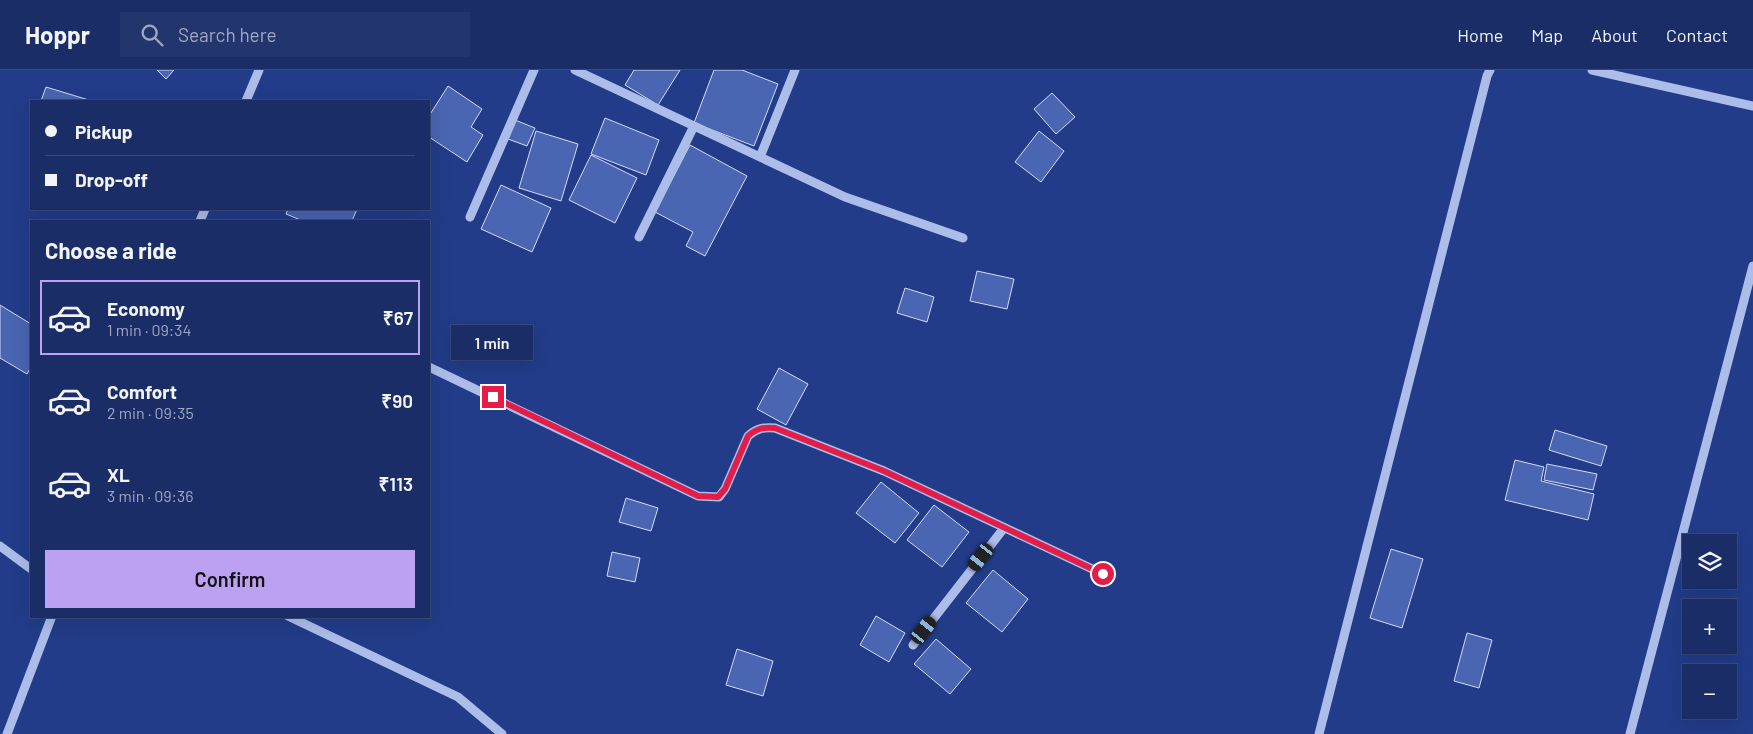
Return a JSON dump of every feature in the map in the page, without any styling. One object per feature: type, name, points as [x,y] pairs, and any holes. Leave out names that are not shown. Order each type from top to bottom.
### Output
[{"type":"street","points":[[246,100],[259,70]]},
{"type":"street","points":[[470,217],[534,70]]},
{"type":"street","points":[[575,70],[845,198],[963,238]]},
{"type":"street","points":[[760,157],[795,70]]},
{"type":"street","points":[[1319,734],[1490,70]]},
{"type":"street","points":[[1592,70],[1753,106]]},
{"type":"street","points":[[639,237],[694,126]]},
{"type":"street","points":[[1630,734],[1753,266]]},
{"type":"street","points":[[430,367],[698,496],[718,497],[725,489],[748,436],[755,430],[766,427],[775,428],[884,471],[1103,574]]},
{"type":"street","points":[[912,645],[1004,528]]},
{"type":"street","points":[[0,546],[30,567]]},
{"type":"street","points":[[6,734],[51,618]]},
{"type":"street","points":[[292,618],[458,697],[502,734]]},
{"type":"building","points":[[157,70],[174,70],[166,79]]},
{"type":"building","points":[[634,70],[680,70],[658,105],[625,85]]},
{"type":"building","points":[[714,70],[742,70],[778,84],[754,146],[694,123]]},
{"type":"building","points":[[448,86],[482,109],[471,127],[483,135],[467,162],[430,138],[430,114]]},
{"type":"building","points":[[46,87],[89,100],[41,100]]},
{"type":"building","points":[[1052,93],[1075,117],[1056,134],[1034,109]]},
{"type":"building","points":[[605,118],[659,140],[646,175],[591,154]]},
{"type":"building","points":[[515,120],[535,128],[527,146],[508,139]]},
{"type":"building","points":[[536,131],[578,144],[561,201],[519,188]]},
{"type":"building","points":[[1039,131],[1064,151],[1041,182],[1015,162]]},
{"type":"building","points":[[690,145],[747,176],[705,256],[686,246],[693,232],[655,212]]},
{"type":"building","points":[[591,155],[637,178],[615,223],[569,200]]},
{"type":"building","points":[[501,185],[551,208],[532,252],[481,229]]},
{"type":"building","points":[[288,210],[357,210],[352,220],[301,220],[286,214]]},
{"type":"building","points":[[977,271],[1014,279],[1007,309],[970,301]]},
{"type":"building","points":[[905,288],[934,297],[927,322],[897,313]]},
{"type":"building","points":[[0,305],[30,323],[30,369],[27,374],[0,358]]},
{"type":"building","points":[[779,368],[808,384],[786,425],[757,409]]},
{"type":"building","points":[[1555,430],[1607,446],[1601,466],[1549,450]]},
{"type":"building","points":[[1515,460],[1544,467],[1541,481],[1594,494],[1588,520],[1505,500]]},
{"type":"building","points":[[1547,464],[1597,474],[1593,490],[1544,480]]},
{"type":"building","points":[[881,482],[919,513],[895,543],[856,513]]},
{"type":"building","points":[[626,498],[658,508],[651,531],[619,522]]},
{"type":"building","points":[[934,505],[969,532],[942,567],[907,540]]},
{"type":"building","points":[[1391,549],[1423,559],[1402,628],[1370,618]]},
{"type":"building","points":[[612,552],[640,558],[635,582],[607,576]]},
{"type":"building","points":[[993,570],[1028,599],[1002,632],[966,603]]},
{"type":"building","points":[[876,616],[905,633],[889,662],[860,645]]},
{"type":"building","points":[[1467,633],[1492,640],[1479,688],[1454,681]]},
{"type":"building","points":[[936,639],[971,669],[950,694],[914,664]]},
{"type":"building","points":[[737,649],[773,661],[763,696],[726,685]]},
{"type":"route","points":[[493,397],[698,496],[718,497],[725,489],[748,436],[755,430],[766,427],[775,428],[884,471],[1103,574]]}]
